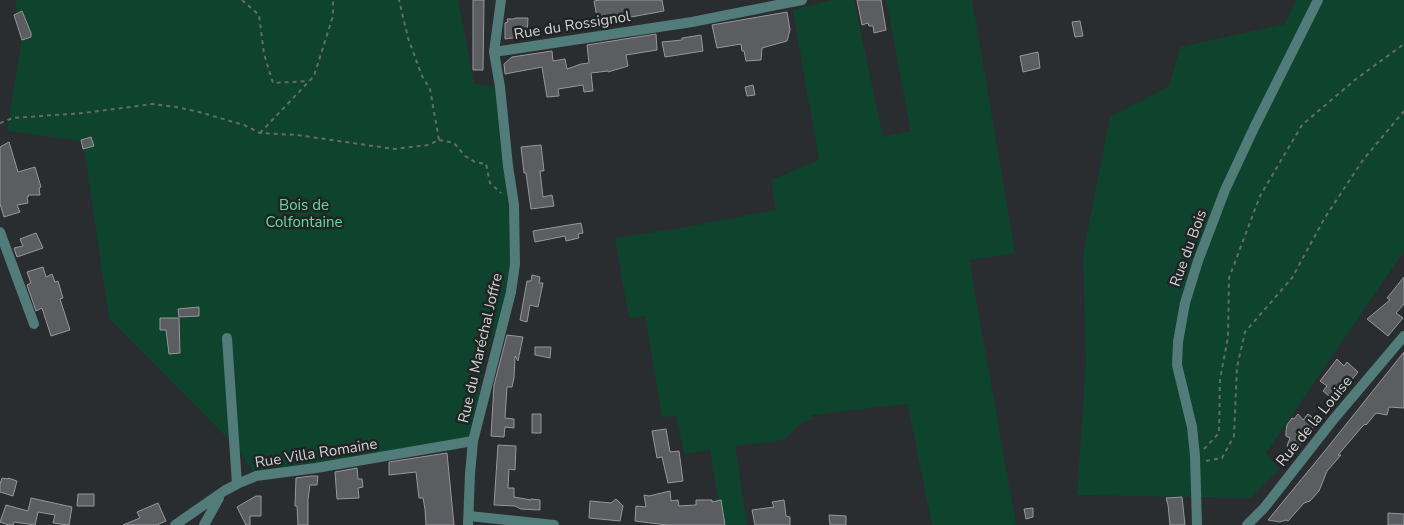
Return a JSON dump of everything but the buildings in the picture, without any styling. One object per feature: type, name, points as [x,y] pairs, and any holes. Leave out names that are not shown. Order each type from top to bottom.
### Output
[{"type":"street","name":"Rue du Maréchal Joffre","points":[[468,520],[473,441],[512,292],[515,255],[514,204],[494,52],[501,0]]},
{"type":"street","name":"Rue du Rossignol","points":[[494,52],[692,22],[802,0]]},
{"type":"street","name":"Rue du Bois","points":[[1197,525],[1195,456],[1192,428],[1177,365],[1178,342],[1185,303],[1198,261],[1225,190],[1318,0]]},
{"type":"street","points":[[0,232],[34,324]]},
{"type":"street","name":"Rue de la Louise","points":[[1247,525],[1264,508],[1333,420],[1404,336]]},
{"type":"street","points":[[227,338],[237,484]]},
{"type":"street","name":"Rue Villa Romaine","points":[[175,525],[224,491],[256,476],[316,468],[473,441]]},
{"type":"street","points":[[204,525],[224,491]]},
{"type":"street","points":[[468,520],[554,525]]},
{"type":"path","points":[[242,0],[258,15],[264,54],[273,83],[309,81]]},
{"type":"path","points":[[260,133],[314,76],[333,16],[334,0]]},
{"type":"path","points":[[400,0],[411,46],[422,76],[430,89],[439,140]]},
{"type":"path","points":[[1404,44],[1356,79],[1302,124],[1260,196],[1229,278],[1228,337],[1220,379],[1219,434],[1195,456],[1205,461],[1222,458],[1234,436],[1237,367],[1245,332],[1292,278],[1324,219],[1363,160],[1404,111]]},
{"type":"path","points":[[0,123],[13,118],[84,113],[153,104],[199,112],[260,133],[297,135],[394,150],[428,145],[439,140],[454,143],[465,156],[475,162],[486,164],[490,183],[514,204]]},
{"type":"green space","name":"Bois de Colfontaine","points":[[15,0],[458,0],[474,84],[500,87],[508,166],[511,292],[484,359],[473,441],[256,476],[239,450],[109,318],[83,141],[7,131],[22,37]]},
{"type":"green space","points":[[832,0],[854,0],[883,137],[911,131],[886,0],[972,0],[1015,253],[969,260],[1016,525],[932,525],[908,404],[811,415],[812,420],[803,421],[784,440],[735,446],[747,525],[722,525],[710,450],[684,454],[677,416],[662,417],[645,316],[629,318],[615,238],[776,210],[771,180],[819,160],[793,10]]},
{"type":"green space","points":[[1296,0],[1404,0],[1404,251],[1266,453],[1279,469],[1250,498],[1077,495],[1086,361],[1083,255],[1110,117],[1169,86],[1180,47],[1285,24]]}]
